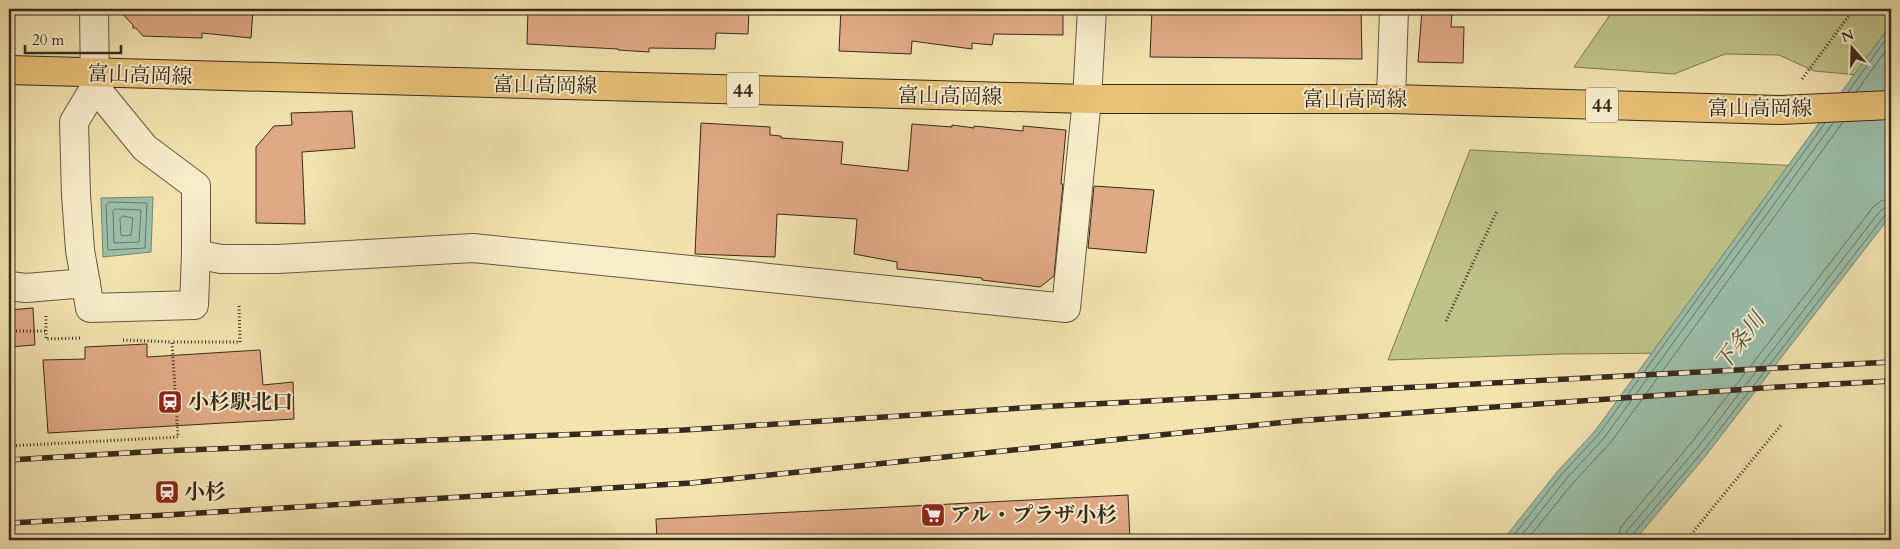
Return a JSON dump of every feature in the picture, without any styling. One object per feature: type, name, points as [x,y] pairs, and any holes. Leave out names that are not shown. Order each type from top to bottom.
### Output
[{"type":"main road","name":"富山高岡線","points":[[9,70],[95,80],[1087,99],[1391,99],[1780,110],[1891,105]]},
{"type":"street","points":[[94,9],[95,80],[74,122],[80,250],[90,308],[194,305],[196,186],[145,148],[95,80]]},
{"type":"street","points":[[196,254],[221,259],[278,259],[473,248],[1066,308],[1087,99],[1092,9]]},
{"type":"street","points":[[1391,99],[1394,9]]},
{"type":"street","points":[[9,286],[26,288],[86,283]]},
{"type":"path","points":[[1780,110],[1854,9]]},
{"type":"path","points":[[1446,321],[1497,211]]},
{"type":"path","points":[[9,446],[178,436],[172,342],[240,342],[239,306]]},
{"type":"path","points":[[9,331],[34,329],[46,331]]},
{"type":"path","points":[[1687,540],[1782,424]]},
{"type":"green space","points":[[1614,9],[1891,9],[1891,52],[1858,75],[1814,71],[1779,55],[1725,54],[1674,74],[1574,67]]},
{"type":"green space","points":[[1470,150],[1822,167],[1676,353],[1560,354],[1388,360]]},
{"type":"water","name":"下条川","points":[[1891,24],[1891,215],[1707,454],[1635,540],[1503,540],[1558,471],[1595,431]]},
{"type":"water","points":[[153,197],[151,252],[103,257],[101,198]]},
{"type":"building","points":[[118,9],[253,9],[251,38],[202,33],[202,38],[143,36],[136,28],[133,28],[133,25]]},
{"type":"building","points":[[528,9],[749,9],[748,34],[716,33],[715,49],[649,48],[649,52],[527,44]]},
{"type":"building","points":[[841,9],[1063,9],[1063,35],[994,34],[992,45],[972,43],[972,49],[912,41],[911,54],[839,51]]},
{"type":"building","points":[[1152,9],[1361,9],[1362,59],[1150,57]]},
{"type":"building","points":[[1422,10],[1452,12],[1451,27],[1464,27],[1463,63],[1418,62]]},
{"type":"building","points":[[352,111],[355,148],[302,152],[305,224],[256,223],[256,147],[274,126],[292,125],[291,113]]},
{"type":"building","points":[[701,123],[770,127],[770,135],[781,136],[781,138],[843,142],[841,164],[908,171],[912,124],[952,127],[952,125],[974,128],[974,126],[1023,131],[1023,126],[1066,130],[1054,276],[1040,287],[982,280],[982,278],[897,269],[897,262],[854,254],[857,219],[777,214],[775,257],[695,254]]},
{"type":"building","points":[[1094,186],[1154,190],[1146,253],[1088,248]]},
{"type":"building","points":[[33,308],[35,345],[9,347],[9,310]]},
{"type":"building","name":"小杉駅北口","points":[[147,344],[147,357],[260,350],[263,385],[293,382],[294,419],[48,433],[43,360],[85,359],[85,347]]},
{"type":"building","name":"アル・プラザ小杉","points":[[1128,495],[1130,540],[657,540],[656,519]]},
{"type":"railway","points":[[9,460],[161,451],[684,430],[1036,407],[1891,362]]},
{"type":"railway","points":[[9,523],[691,483],[1296,421],[1777,387],[1891,381]]},
{"type":"place","name":"小杉駅北口","points":[[170,402]]},
{"type":"place","name":"小杉","points":[[167,492]]},
{"type":"place","name":"アル・プラザ小杉","points":[[933,515]]}]
